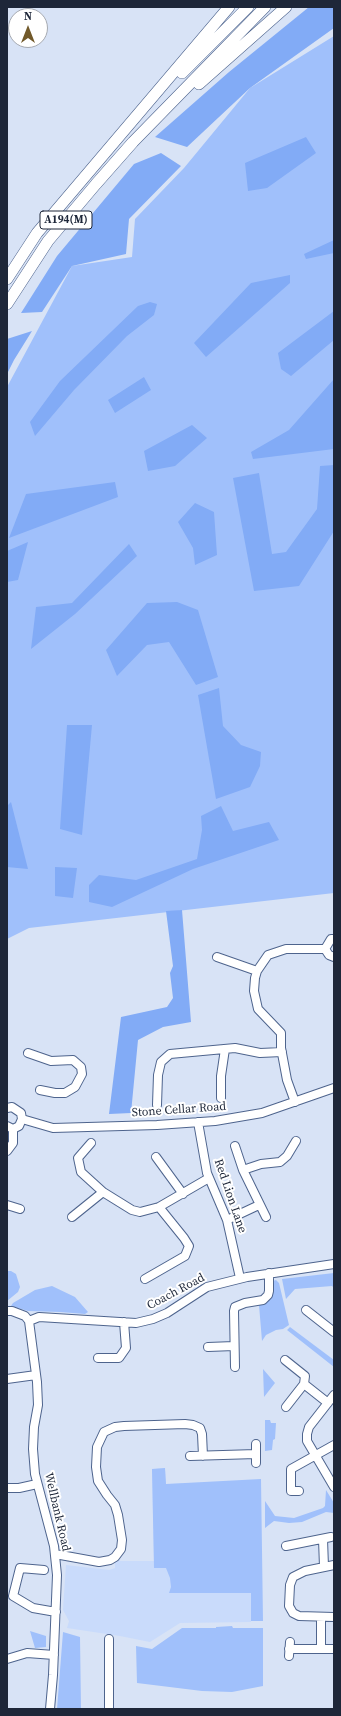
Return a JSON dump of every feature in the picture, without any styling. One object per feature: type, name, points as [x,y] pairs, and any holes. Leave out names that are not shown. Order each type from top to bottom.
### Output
[{"type":"highway","name":"A194(M)","points":[[7,279],[37,232],[127,129],[229,7]]},
{"type":"highway","name":"A194(M)","points":[[127,129],[248,7]]},
{"type":"highway","name":"A194(M)","points":[[7,304],[48,241],[133,142],[265,7]]},
{"type":"highway","name":"A194(M)","points":[[133,142],[286,7]]},
{"type":"street","points":[[325,949],[331,939],[334,939]]},
{"type":"street","points":[[295,1102],[287,1080],[282,1052],[281,1033],[258,1009],[254,991],[257,971],[268,955],[286,949],[325,949]]},
{"type":"street","points":[[325,949],[329,955],[334,957]]},
{"type":"street","points":[[217,957],[257,971]]},
{"type":"street","points":[[157,1105],[158,1075],[161,1062],[170,1054],[225,1048],[235,1048],[260,1053],[282,1052]]},
{"type":"street","points":[[221,1098],[221,1076],[225,1048]]},
{"type":"street","points":[[28,1053],[51,1061],[72,1060],[78,1062],[81,1067],[82,1074],[75,1088],[65,1093],[40,1090]]},
{"type":"street","name":"Stone Cellar Road","points":[[22,1119],[53,1128],[157,1125],[215,1121],[262,1112],[334,1088]]},
{"type":"street","points":[[7,1108],[12,1107],[21,1113],[22,1119],[19,1126],[10,1128],[13,1143],[7,1151]]},
{"type":"street","name":"Red Lion Lane","points":[[198,1122],[209,1178],[227,1220],[240,1278]]},
{"type":"street","points":[[243,1170],[262,1164],[280,1162],[287,1156],[296,1141]]},
{"type":"street","points":[[91,1143],[78,1158],[81,1172],[103,1192],[132,1210],[140,1212],[159,1207],[209,1178]]},
{"type":"street","points":[[235,1146],[243,1170],[266,1217]]},
{"type":"street","points":[[156,1157],[183,1194]]},
{"type":"street","points":[[72,1217],[103,1192]]},
{"type":"street","points":[[227,1220],[259,1205]]},
{"type":"street","points":[[7,1206],[20,1209]]},
{"type":"street","points":[[144,1279],[185,1256],[188,1246],[184,1238],[159,1207]]},
{"type":"street","name":"Coach Road","points":[[29,1321],[39,1317],[136,1323],[153,1319],[167,1313],[207,1287],[240,1278],[334,1264]]},
{"type":"street","points":[[235,1367],[235,1307],[245,1303],[263,1300],[268,1296],[269,1273]]},
{"type":"street","points":[[306,1310],[318,1316],[334,1332]]},
{"type":"street","points":[[7,1311],[19,1313],[25,1316],[29,1321]]},
{"type":"street","name":"Wellbank Road","points":[[29,1321],[38,1405],[34,1427],[33,1449],[35,1474],[55,1554],[57,1575],[50,1709]]},
{"type":"street","points":[[98,1358],[119,1358],[126,1348],[124,1322]]},
{"type":"street","points":[[208,1347],[234,1346]]},
{"type":"street","points":[[286,1359],[306,1376],[304,1384],[286,1407]]},
{"type":"street","points":[[7,1379],[36,1376]]},
{"type":"street","points":[[304,1384],[328,1403]]},
{"type":"street","points":[[334,1395],[309,1426],[307,1434],[307,1441],[334,1487]]},
{"type":"street","points":[[55,1554],[99,1562],[110,1560],[115,1557],[120,1549],[122,1540],[120,1522],[114,1504],[98,1481],[96,1467],[97,1447],[104,1432],[114,1427],[124,1426],[193,1425],[200,1428],[202,1434],[203,1456]]},
{"type":"street","points":[[256,1444],[256,1463]]},
{"type":"street","points":[[291,1468],[334,1446]]},
{"type":"street","points":[[190,1456],[256,1454]]},
{"type":"street","points":[[286,1461],[291,1468],[291,1491],[299,1491]]},
{"type":"street","points":[[7,1488],[19,1488],[38,1484]]},
{"type":"street","points":[[286,1546],[327,1538],[324,1567]]},
{"type":"street","points":[[334,1565],[299,1574],[293,1578],[290,1586],[289,1606],[293,1613],[299,1616],[334,1617]]},
{"type":"street","points":[[44,1570],[16,1568],[13,1596],[33,1608],[56,1612]]},
{"type":"street","points":[[321,1617],[321,1649]]},
{"type":"street","points":[[109,1639],[109,1709]]},
{"type":"street","points":[[289,1649],[334,1649]]},
{"type":"street","points":[[7,1659],[28,1653],[54,1655]]},
{"type":"shaded area","points":[[309,7],[334,7],[334,28],[250,88],[187,147],[155,137],[229,72]]},
{"type":"shaded area","points":[[334,36],[334,893],[29,928],[7,939],[7,387],[72,266],[132,257],[135,219],[184,168],[250,88]]},
{"type":"shaded area","points":[[306,137],[316,153],[267,188],[248,191],[245,163]]},
{"type":"shaded area","points":[[161,153],[181,166],[129,219],[126,254],[72,266],[42,312],[21,313],[57,256],[134,164]]},
{"type":"shaded area","points":[[334,240],[334,253],[306,259],[304,254]]},
{"type":"shaded area","points":[[290,275],[290,283],[206,357],[194,343],[251,283]]},
{"type":"shaded area","points":[[150,302],[157,304],[154,315],[127,336],[74,390],[35,436],[30,422],[60,381],[138,306]]},
{"type":"shaded area","points":[[334,311],[334,340],[291,376],[281,369],[278,353]]},
{"type":"shaded area","points":[[32,331],[14,360],[7,374],[7,339]]},
{"type":"shaded area","points":[[144,377],[151,390],[115,413],[108,400]]},
{"type":"shaded area","points":[[334,379],[334,449],[253,459],[251,452],[289,430]]},
{"type":"shaded area","points":[[192,425],[207,438],[175,466],[148,471],[144,451]]},
{"type":"shaded area","points":[[334,465],[334,531],[299,586],[254,591],[233,478],[259,473],[272,554],[286,552],[317,509],[320,466]]},
{"type":"shaded area","points":[[115,482],[118,497],[9,538],[26,494]]},
{"type":"shaded area","points":[[195,503],[214,512],[217,555],[195,565],[193,548],[178,522]]},
{"type":"shaded area","points":[[28,542],[18,580],[7,582],[7,551]]},
{"type":"shaded area","points":[[129,544],[137,556],[75,614],[31,649],[36,607],[72,603]]},
{"type":"shaded area","points":[[177,602],[198,610],[218,677],[196,685],[169,642],[147,645],[117,676],[106,650],[147,603]]},
{"type":"shaded area","points":[[219,688],[223,726],[241,745],[261,752],[260,766],[250,787],[216,799],[198,695]]},
{"type":"shaded area","points":[[67,725],[92,725],[82,835],[60,829]]},
{"type":"shaded area","points":[[11,802],[28,869],[7,867],[7,806]]},
{"type":"shaded area","points":[[221,806],[233,831],[269,822],[279,840],[193,869],[112,907],[89,902],[89,885],[99,875],[136,880],[197,859],[202,830],[201,816]]},
{"type":"shaded area","points":[[55,867],[77,868],[73,898],[55,896]]},
{"type":"shaded area","points":[[182,910],[191,1022],[163,1027],[138,1040],[131,1113],[109,1114],[121,1017],[167,1007],[173,998],[170,973],[173,966],[166,911]]},
{"type":"shaded area","points":[[7,1271],[11,1271],[16,1274],[20,1287],[18,1292],[7,1301]]},
{"type":"shaded area","points":[[334,1273],[334,1288],[332,1286],[295,1289],[286,1299],[282,1279]]},
{"type":"shaded area","points":[[276,1280],[279,1283],[289,1325],[283,1329],[276,1330],[266,1335],[262,1341],[259,1305],[268,1300],[272,1295],[273,1281]]},
{"type":"shaded area","points":[[52,1286],[75,1297],[88,1312],[85,1314],[28,1311],[11,1306],[13,1303],[35,1290]]},
{"type":"shaded area","points":[[290,1327],[334,1360],[334,1367],[287,1330]]},
{"type":"shaded area","points":[[263,1369],[275,1383],[264,1397]]},
{"type":"shaded area","points":[[265,1420],[270,1420],[271,1423],[276,1423],[275,1439],[273,1440],[272,1450],[265,1451]]},
{"type":"shaded area","points":[[165,1468],[166,1484],[251,1481],[251,1622],[180,1623],[150,1642],[67,1628],[69,1621],[63,1610],[66,1565],[109,1570],[115,1568],[115,1561],[120,1559],[120,1561],[154,1561],[152,1469]]},
{"type":"shaded area","points":[[165,1468],[166,1484],[261,1479],[263,1621],[251,1621],[251,1593],[169,1593],[171,1587],[170,1578],[166,1568],[154,1568],[152,1469]]},
{"type":"shaded area","points":[[326,1490],[334,1503],[334,1513],[326,1512],[302,1522],[289,1523],[274,1521],[265,1528],[265,1501],[275,1516],[294,1518],[323,1508],[325,1506]]},
{"type":"shaded area","points":[[232,1626],[233,1628],[263,1628],[263,1686],[232,1692],[202,1691],[137,1683],[136,1646],[152,1649],[182,1628],[216,1628]]},
{"type":"shaded area","points":[[30,1631],[46,1636],[46,1647],[35,1648]]},
{"type":"shaded area","points":[[63,1632],[80,1637],[81,1709],[57,1709]]}]
